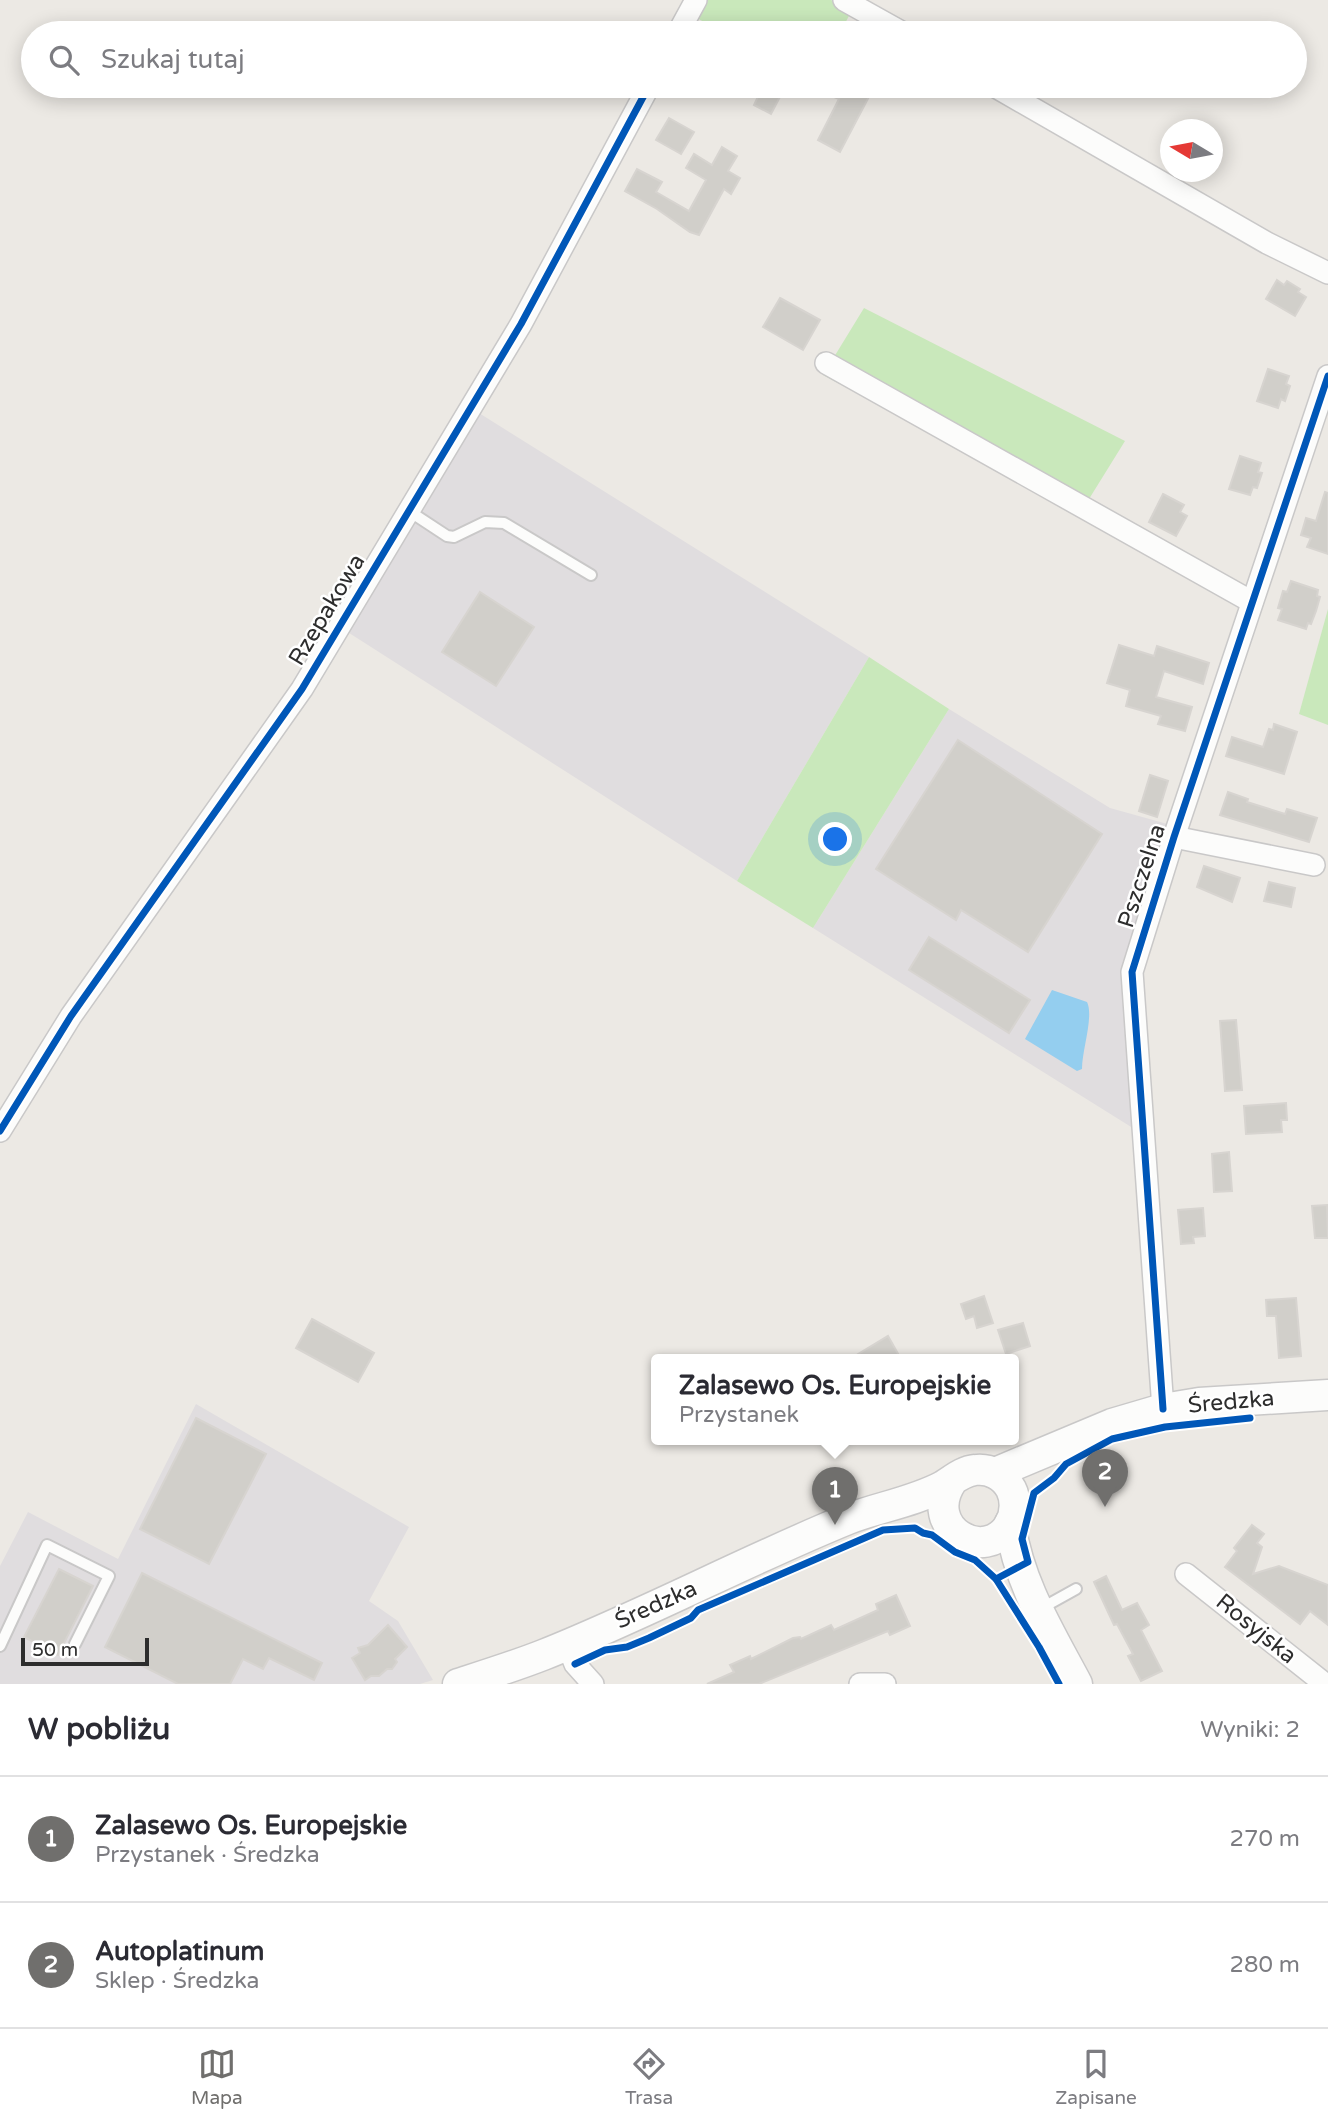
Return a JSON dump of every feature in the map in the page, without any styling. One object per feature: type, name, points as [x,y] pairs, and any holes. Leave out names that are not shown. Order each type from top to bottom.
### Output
[{"type":"street","points":[[685,21],[696,0]]},
{"type":"street","points":[[844,0],[882,21]]},
{"type":"street","name":"Rzepakowa","points":[[0,1131],[71,1016],[302,689],[521,324],[643,98]]},
{"type":"street","points":[[1015,98],[1267,243],[1328,273]]},
{"type":"street","points":[[826,363],[1252,602]]},
{"type":"street","name":"Pszczelna","points":[[1163,1409],[1132,972],[1174,837],[1328,376]]},
{"type":"street","name":"Pszczelna","points":[[1174,837],[1314,865]]},
{"type":"street","name":"Średzka","points":[[995,1473],[1129,1418],[1163,1409],[1199,1403],[1328,1395]]},
{"type":"street","name":"Średzka","points":[[1012,1512],[1024,1486],[1096,1431]]},
{"type":"street","points":[[1012,1512],[997,1537],[978,1542],[966,1540],[956,1534],[943,1514],[942,1502],[952,1480],[972,1470],[984,1469],[995,1473],[1011,1489],[1012,1512],[1013,1544],[1037,1610],[1077,1684]]},
{"type":"street","name":"Średzka","points":[[457,1684],[567,1644],[851,1518],[913,1499],[952,1480]]},
{"type":"street","name":"Średzka","points":[[851,1518],[915,1514],[931,1517],[948,1525]]},
{"type":"street","points":[[978,1542],[1037,1610]]},
{"type":"street","name":"Rosyjska","points":[[1186,1574],[1325,1684]]},
{"type":"street","points":[[567,1644],[575,1664],[593,1684]]},
{"type":"street","points":[[860,1684],[885,1684]]},
{"type":"lane","points":[[409,511],[446,536],[454,537],[485,522],[504,523],[592,575]]},
{"type":"lane","points":[[0,1646],[47,1545],[109,1576],[75,1644]]},
{"type":"lane","points":[[1037,1610],[1076,1589]]},
{"type":"shaded area","points":[[479,413],[869,657],[737,881],[346,631]]},
{"type":"shaded area","points":[[949,709],[1110,808],[1171,825],[1126,967],[1136,1130],[813,928]]},
{"type":"shaded area","points":[[196,1404],[409,1527],[369,1601],[398,1621],[433,1680],[420,1684],[0,1684],[0,1566],[28,1512],[118,1559]]},
{"type":"green space","points":[[705,0],[831,0],[852,10],[846,21],[702,21],[695,17]]},
{"type":"green space","points":[[864,308],[1125,441],[1089,499],[1091,518],[823,375]]},
{"type":"green space","points":[[1328,609],[1328,725],[1299,714]]},
{"type":"green space","points":[[869,657],[949,709],[813,928],[737,881]]},
{"type":"water","points":[[1052,990],[1087,1002],[1089,1008],[1082,1069],[1077,1071],[1025,1039]]},
{"type":"building","points":[[757,98],[779,98],[771,114],[754,105]]},
{"type":"building","points":[[836,98],[868,98],[840,152],[818,140],[839,99]]},
{"type":"building","points":[[669,118],[694,132],[681,154],[656,140]]},
{"type":"building","points":[[722,147],[737,156],[728,171],[740,178],[731,194],[724,189],[699,235],[625,191],[637,169],[662,182],[656,192],[689,211],[706,180],[686,168],[694,154],[712,165]]},
{"type":"building","points":[[1277,280],[1284,285],[1287,281],[1300,289],[1298,292],[1306,297],[1295,316],[1266,299]]},
{"type":"building","points":[[780,298],[820,320],[803,350],[763,327]]},
{"type":"building","points":[[1268,369],[1289,376],[1286,384],[1290,386],[1285,401],[1281,399],[1278,408],[1257,401]]},
{"type":"building","points":[[1240,456],[1261,463],[1258,472],[1262,473],[1257,488],[1253,487],[1250,495],[1229,489]]},
{"type":"building","points":[[1325,492],[1328,493],[1328,554],[1307,547],[1311,538],[1301,535],[1306,518],[1316,521]]},
{"type":"building","points":[[1163,494],[1184,505],[1180,512],[1187,516],[1176,536],[1149,522]]},
{"type":"building","points":[[1291,581],[1318,590],[1317,596],[1320,597],[1316,611],[1306,629],[1278,620],[1283,591],[1287,592]]},
{"type":"building","points":[[480,592],[534,627],[496,686],[442,652]]},
{"type":"building","points":[[1119,645],[1154,656],[1157,646],[1209,663],[1203,684],[1164,671],[1156,697],[1192,707],[1185,731],[1158,724],[1161,716],[1126,706],[1130,690],[1107,683]]},
{"type":"building","points":[[1274,724],[1297,732],[1284,774],[1226,756],[1232,737],[1263,747],[1269,729],[1273,730]]},
{"type":"building","points":[[958,740],[1102,834],[1028,952],[961,910],[956,920],[876,869]]},
{"type":"building","points":[[1150,775],[1168,781],[1157,817],[1139,811]]},
{"type":"building","points":[[1228,792],[1248,799],[1247,802],[1285,814],[1287,809],[1317,818],[1309,842],[1220,815]]},
{"type":"building","points":[[1204,866],[1240,878],[1232,902],[1197,887]]},
{"type":"building","points":[[1269,882],[1295,888],[1291,907],[1264,901]]},
{"type":"building","points":[[929,937],[1030,1000],[1009,1033],[909,970]]},
{"type":"building","points":[[1236,1020],[1242,1090],[1225,1091],[1220,1021]]},
{"type":"building","points":[[1286,1103],[1287,1120],[1281,1120],[1282,1132],[1246,1134],[1244,1106]]},
{"type":"building","points":[[1229,1152],[1232,1191],[1214,1192],[1212,1154]]},
{"type":"building","points":[[1327,1205],[1328,1238],[1315,1238],[1312,1206]]},
{"type":"building","points":[[1203,1208],[1205,1236],[1193,1237],[1194,1243],[1181,1244],[1178,1210]]},
{"type":"building","points":[[984,1296],[993,1323],[977,1328],[974,1316],[966,1319],[961,1304]]},
{"type":"building","points":[[1296,1298],[1301,1356],[1279,1358],[1276,1316],[1267,1316],[1266,1300]]},
{"type":"building","points":[[312,1319],[374,1353],[358,1382],[296,1348]]},
{"type":"building","points":[[1023,1323],[1030,1346],[1006,1354],[998,1330]]},
{"type":"building","points":[[888,1336],[898,1354],[858,1354]]},
{"type":"building","points":[[196,1418],[266,1454],[209,1564],[140,1529]]},
{"type":"building","points":[[1252,1525],[1264,1534],[1257,1543],[1262,1547],[1253,1574],[1279,1566],[1328,1585],[1328,1625],[1310,1611],[1300,1624],[1225,1567],[1237,1551],[1234,1548]]},
{"type":"building","points":[[59,1569],[93,1586],[58,1655],[24,1637]]},
{"type":"building","points":[[142,1573],[322,1663],[314,1680],[269,1658],[263,1669],[243,1659],[230,1684],[178,1684],[105,1647]]},
{"type":"building","points":[[1106,1576],[1122,1610],[1137,1603],[1149,1625],[1141,1630],[1162,1671],[1141,1681],[1128,1656],[1133,1654],[1117,1624],[1114,1625],[1094,1582]]},
{"type":"building","points":[[896,1595],[910,1626],[890,1635],[888,1631],[759,1684],[707,1684],[734,1672],[730,1665],[750,1656],[751,1659],[793,1638],[801,1639],[831,1625],[834,1630],[878,1610],[876,1604]]},
{"type":"building","points":[[388,1625],[407,1647],[395,1659],[397,1662],[392,1669],[365,1680],[352,1658],[360,1653],[358,1648],[368,1645]]},
{"type":"cycle path","points":[[0,1131],[71,1016],[302,689],[521,324],[643,98]]},
{"type":"cycle path","points":[[1163,1409],[1132,972],[1174,837],[1328,376]]},
{"type":"cycle path","points":[[1059,1684],[996,1579],[1028,1562],[1022,1539],[1034,1493],[1054,1478],[1066,1464],[1112,1439],[1165,1427],[1250,1418]]},
{"type":"cycle path","points":[[575,1664],[605,1650],[627,1647],[649,1638],[691,1618],[698,1610],[883,1530],[915,1528],[932,1535],[955,1552],[975,1560],[996,1579]]},
{"type":"place","name":"Autoplatinum","points":[[1105,1507]]},
{"type":"place","name":"Zalasewo Os. Europejskie","points":[[835,1525]]}]
